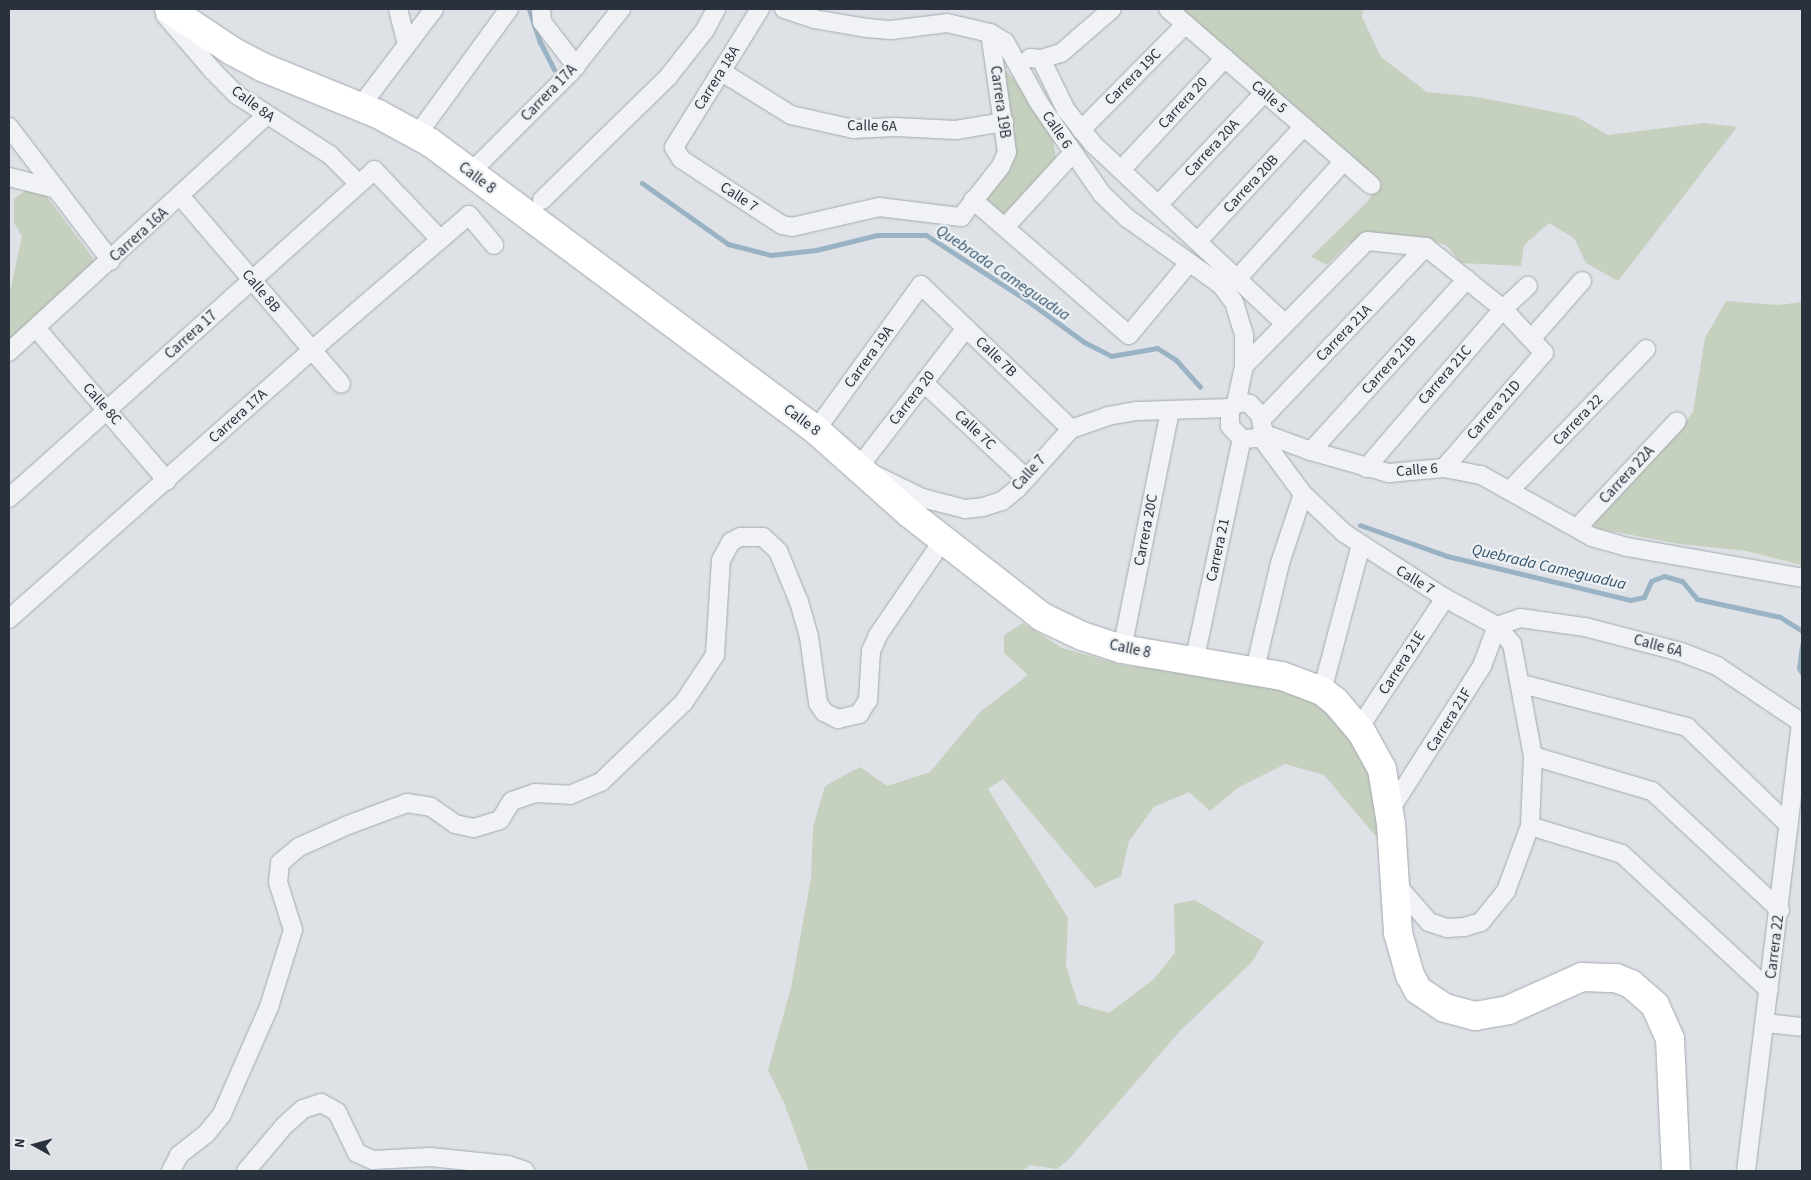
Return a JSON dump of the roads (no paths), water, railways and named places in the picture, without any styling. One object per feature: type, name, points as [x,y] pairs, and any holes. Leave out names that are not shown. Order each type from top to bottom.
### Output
[{"type":"main road","name":"Calle 8","points":[[168,9],[232,51],[262,67],[360,107],[417,135],[471,172],[816,430],[943,540],[1042,617],[1082,636],[1122,649],[1194,662],[1255,669],[1322,691],[1359,728],[1382,769],[1390,817],[1398,933],[1410,975],[1418,990],[1445,1008],[1467,1015],[1490,1014],[1508,1010],[1582,977],[1616,978],[1644,993],[1655,1006],[1670,1039],[1676,1171]]},
{"type":"street","name":"Calle 8A","points":[[160,9],[213,72],[266,116],[330,155],[358,184]]},
{"type":"street","points":[[398,9],[407,45]]},
{"type":"street","points":[[360,107],[434,9]]},
{"type":"street","points":[[417,135],[509,9]]},
{"type":"street","points":[[541,9],[542,22],[573,70]]},
{"type":"street","name":"Carrera 17A","points":[[471,172],[573,70],[621,9]]},
{"type":"street","points":[[542,200],[668,77],[705,30],[716,9]]},
{"type":"street","name":"Carrera 18A","points":[[674,147],[760,9]]},
{"type":"street","name":"Calle 6","points":[[784,9],[814,20],[867,28],[892,30],[947,23],[990,33],[1005,42],[1016,56],[1039,103],[1102,194],[1121,212],[1221,285],[1234,302],[1244,335],[1243,373],[1247,419],[1311,452],[1366,468],[1389,473],[1444,468],[1481,475],[1592,537],[1627,547],[1802,578]]},
{"type":"street","name":"Carrera 19B","points":[[1016,56],[1041,59],[1061,53],[1112,9]]},
{"type":"street","name":"Calle 5","points":[[1168,9],[1371,185]]},
{"type":"street","name":"Carrera 19C","points":[[1081,130],[1186,24]]},
{"type":"street","name":"Carrera 19B","points":[[961,217],[1001,166],[1007,152],[990,33]]},
{"type":"street","name":"Carrera 20","points":[[1121,170],[1225,58]]},
{"type":"street","points":[[1041,59],[1066,110],[1081,130],[1284,323]]},
{"type":"street","name":"Calle 6A","points":[[722,72],[791,115],[853,128],[895,126],[956,130],[1004,122]]},
{"type":"street","name":"Carrera 20A","points":[[1159,204],[1264,92]]},
{"type":"street","name":"Carrera 16A","points":[[9,352],[181,197],[266,116]]},
{"type":"street","name":"Carrera 20B","points":[[1198,241],[1304,126]]},
{"type":"street","points":[[9,127],[111,260]]},
{"type":"street","name":"Calle 7","points":[[674,147],[681,159],[782,225],[792,227],[879,207],[961,217]]},
{"type":"street","points":[[1006,226],[1073,153]]},
{"type":"street","points":[[1237,279],[1344,161]]},
{"type":"street","name":"Carrera 17","points":[[9,498],[374,170],[440,239]]},
{"type":"street","points":[[9,177],[56,189]]},
{"type":"street","name":"Calle 8B","points":[[181,197],[341,384]]},
{"type":"street","points":[[973,200],[1006,226],[1129,335],[1189,263]]},
{"type":"street","name":"Carrera 17A","points":[[9,619],[312,350],[469,215],[494,245]]},
{"type":"street","points":[[1243,373],[1284,323],[1367,241],[1426,247],[1502,309],[1532,338],[1582,281]]},
{"type":"street","name":"Carrera 21A","points":[[1247,419],[1426,247]]},
{"type":"street","name":"Carrera 21B","points":[[1311,452],[1466,279]]},
{"type":"street","name":"Carrera 19A","points":[[816,430],[921,285]]},
{"type":"street","name":"Calle 7B","points":[[921,285],[1071,429]]},
{"type":"street","name":"Carrera 21C","points":[[1366,468],[1502,309],[1528,286]]},
{"type":"street","name":"Calle 8C","points":[[36,328],[167,480]]},
{"type":"street","name":"Carrera 20","points":[[859,467],[966,328]]},
{"type":"street","name":"Carrera 21D","points":[[1444,468],[1544,353],[1532,338]]},
{"type":"street","name":"Carrera 22","points":[[1510,490],[1646,350]]},
{"type":"street","name":"Calle 7C","points":[[924,383],[1026,478]]},
{"type":"street","name":"Calle 7","points":[[859,467],[915,495],[965,509],[1002,501],[1071,429],[1108,416],[1137,411],[1198,411],[1247,419],[1303,494],[1361,544],[1445,598],[1497,626]]},
{"type":"street","name":"Carrera 20C","points":[[1122,649],[1170,411]]},
{"type":"street","name":"Carrera 21","points":[[1194,662],[1247,419]]},
{"type":"street","name":"Carrera 22A","points":[[1577,528],[1677,421]]},
{"type":"street","points":[[1255,669],[1280,563],[1303,494]]},
{"type":"street","points":[[171,1171],[180,1155],[206,1134],[222,1114],[269,1007],[293,930],[278,882],[280,863],[299,847],[348,825],[407,803],[431,807],[455,824],[474,828],[500,820],[512,801],[535,793],[570,795],[600,782],[684,702],[715,655],[721,560],[731,542],[740,537],[762,537],[778,551],[801,611],[818,702],[824,712],[838,719],[859,714],[868,700],[872,652],[878,635],[943,540]]},
{"type":"street","points":[[1322,691],[1361,544]]},
{"type":"street","name":"Carrera 21E","points":[[1359,728],[1445,598]]},
{"type":"street","name":"Calle 6A","points":[[1497,626],[1520,618],[1586,627],[1681,652],[1717,666],[1801,722]]},
{"type":"street","points":[[1396,884],[1429,922],[1448,928],[1465,927],[1481,922],[1506,891],[1530,826],[1533,756],[1522,684],[1512,644],[1497,626]]},
{"type":"street","name":"Carrera 21F","points":[[1390,817],[1482,666],[1497,626]]},
{"type":"street","points":[[1522,684],[1687,727],[1790,825]]},
{"type":"street","name":"Carrera 22","points":[[1746,1171],[1780,910],[1801,722]]},
{"type":"street","points":[[1533,756],[1652,791],[1780,910]]},
{"type":"street","points":[[1530,826],[1622,854],[1769,990]]},
{"type":"street","points":[[1765,1023],[1802,1027]]},
{"type":"street","points":[[246,1171],[284,1126],[303,1109],[321,1103],[337,1112],[357,1152],[373,1160],[430,1157],[508,1165],[525,1171]]},
{"type":"waterway","name":"Quebrada Cameguadua","points":[[529,9],[540,42],[554,70]]},
{"type":"waterway","name":"Quebrada Cameguadua","points":[[642,183],[728,244],[771,255],[816,250],[877,235],[926,235],[1025,299],[1084,342],[1111,356],[1157,348],[1176,360],[1200,387]]},
{"type":"waterway","name":"Quebrada Cameguadua","points":[[1360,525],[1447,556],[1630,600],[1644,597],[1651,581],[1664,576],[1682,581],[1697,599],[1780,617],[1802,631]]},
{"type":"waterway","name":"Quebrada Cameguadua","points":[[1802,645],[1799,668],[1802,673]]}]
